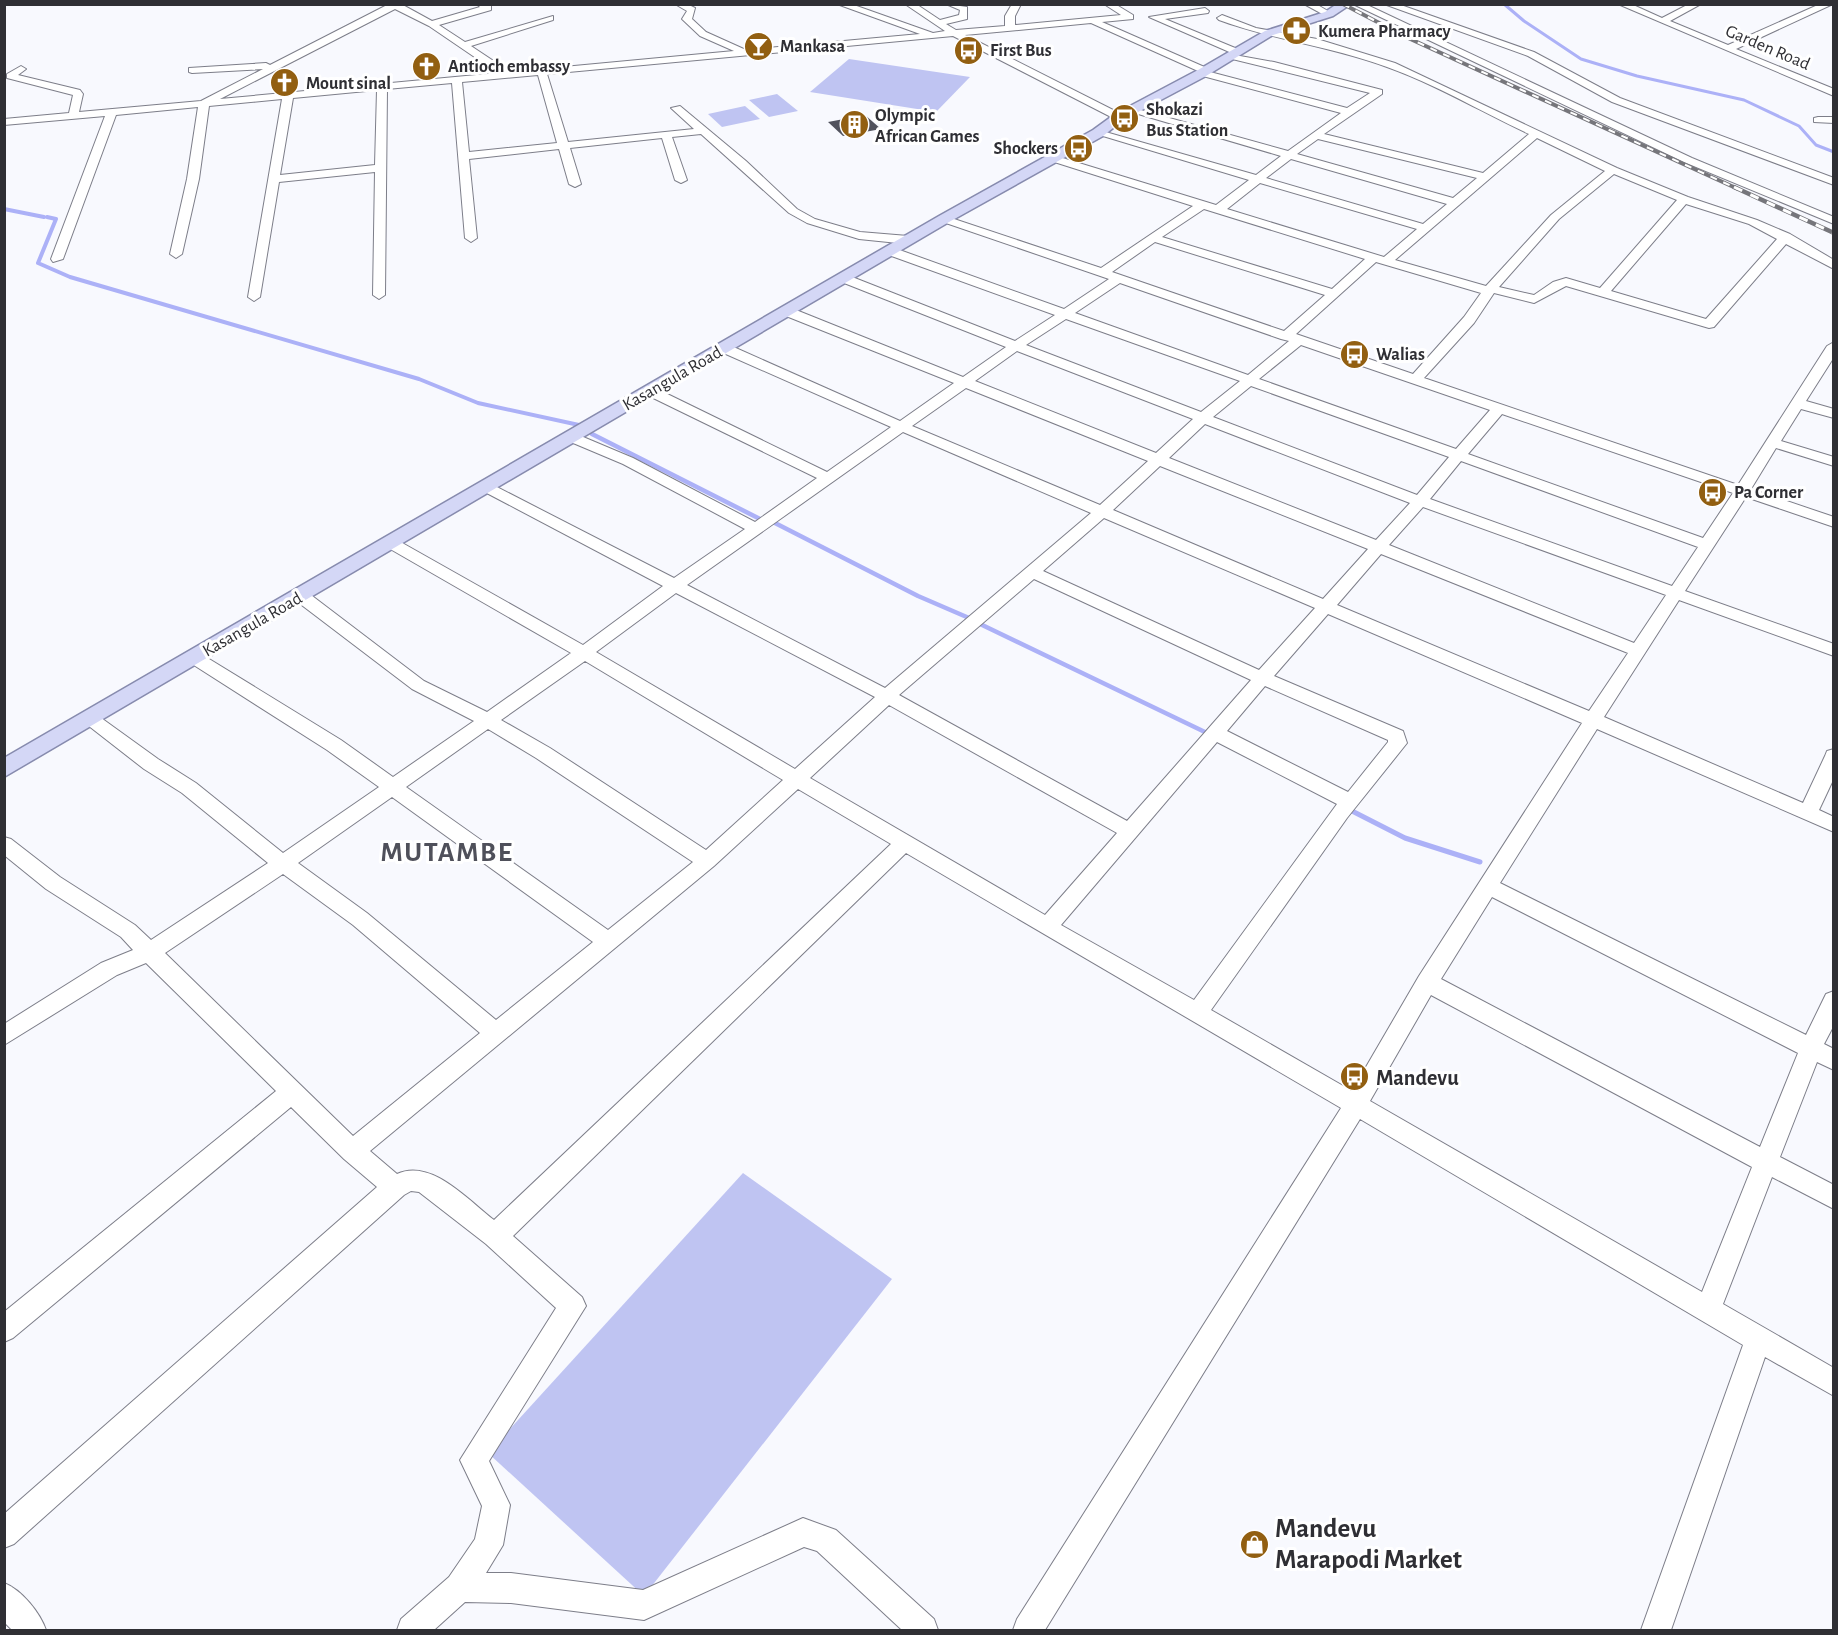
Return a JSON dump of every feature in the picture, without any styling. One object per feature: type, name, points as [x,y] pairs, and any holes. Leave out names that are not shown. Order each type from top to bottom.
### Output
[{"type":"main road","name":"Kasangula Road","points":[[4,769],[890,250],[1098,133],[1119,117],[1204,72],[1269,33],[1329,14],[1346,4]]},
{"type":"street","points":[[679,4],[692,10],[687,18],[703,34],[745,52]]},
{"type":"street","points":[[841,4],[934,35]]},
{"type":"street","points":[[911,6],[929,4]]},
{"type":"street","points":[[938,23],[964,17],[964,9],[950,4]]},
{"type":"street","points":[[1010,29],[1010,16],[1017,4]]},
{"type":"street","points":[[1108,4],[1233,54],[1378,92],[1316,135],[1219,209]]},
{"type":"street","points":[[1308,4],[1329,14]]},
{"type":"street","points":[[1357,4],[1689,160],[1833,221]]},
{"type":"street","points":[[1388,4],[1531,54],[1616,100],[1833,182]]},
{"type":"street","name":"Garden Road","points":[[1622,4],[1833,93]]},
{"type":"street","points":[[1662,21],[1697,4]]},
{"type":"street","points":[[204,103],[395,5],[419,20],[432,24],[508,75]]},
{"type":"street","points":[[432,24],[488,8],[484,5]]},
{"type":"street","points":[[1730,48],[1824,5]]},
{"type":"street","points":[[911,6],[952,32],[1119,117]]},
{"type":"street","points":[[4,122],[542,73],[952,32],[1010,29],[1205,11]]},
{"type":"street","points":[[465,45],[550,18]]},
{"type":"street","points":[[1222,18],[1269,33],[1314,41],[1392,65],[1613,170],[1684,199],[1753,222],[1786,237],[1833,265]]},
{"type":"street","points":[[1093,21],[1204,72],[1349,112]]},
{"type":"street","points":[[192,70],[274,66]]},
{"type":"street","points":[[21,69],[10,76],[76,92],[78,94],[73,116]]},
{"type":"street","points":[[542,73],[575,184]]},
{"type":"street","points":[[1819,87],[1833,79]]},
{"type":"street","points":[[457,80],[471,238]]},
{"type":"street","points":[[379,295],[382,87]]},
{"type":"street","points":[[254,297],[288,96]]},
{"type":"street","points":[[176,254],[193,179],[204,103]]},
{"type":"street","points":[[676,108],[742,163],[793,211],[859,235],[908,240]]},
{"type":"street","points":[[1133,111],[1457,203]]},
{"type":"street","points":[[57,259],[96,146],[112,112]]},
{"type":"street","points":[[1818,120],[1833,120]]},
{"type":"street","points":[[464,156],[702,131]]},
{"type":"street","points":[[1098,133],[1426,228]]},
{"type":"street","points":[[352,1151],[707,861],[887,696],[1102,512],[1203,418],[1248,381],[1334,293],[1426,228],[1536,133]]},
{"type":"street","points":[[666,135],[681,180]]},
{"type":"street","points":[[1316,135],[1485,177]]},
{"type":"street","points":[[1052,158],[1381,260],[1490,290],[1534,299],[1539,298],[1560,282],[1566,282],[1709,324],[1786,237]]},
{"type":"street","points":[[275,179],[382,168]]},
{"type":"street","points":[[1415,380],[1469,320],[1490,290],[1555,217],[1613,170]]},
{"type":"street","points":[[1603,292],[1684,199]]},
{"type":"street","points":[[4,1035],[109,969],[150,952],[282,864],[488,721],[674,586],[1016,346],[1066,314],[1153,237],[1203,204]]},
{"type":"street","points":[[944,219],[1833,522]]},
{"type":"street","points":[[1153,237],[1334,293]]},
{"type":"street","points":[[890,250],[1708,545]]},
{"type":"street","points":[[843,278],[1420,501],[1833,650]]},
{"type":"street","points":[[786,311],[1157,461],[1639,651]]},
{"type":"street","points":[[1028,1630],[1356,1105],[1427,982],[1593,720],[1708,545],[1770,442],[1828,366],[1833,346]]},
{"type":"street","points":[[724,348],[809,388],[1593,720],[1833,825]]},
{"type":"street","points":[[650,391],[828,478]]},
{"type":"street","points":[[1798,403],[1833,414]]},
{"type":"street","points":[[1047,927],[1499,408]]},
{"type":"street","points":[[571,437],[628,461],[757,529]]},
{"type":"street","points":[[1770,442],[1833,462]]},
{"type":"street","points":[[486,487],[887,696],[1130,831]]},
{"type":"street","points":[[391,543],[584,653],[1047,927],[1708,1308],[1833,1383]]},
{"type":"street","points":[[1032,572],[1262,678],[1396,736],[1398,743],[1340,813],[1197,1013]]},
{"type":"street","points":[[301,596],[406,677],[488,721],[573,771],[707,861]]},
{"type":"street","points":[[195,658],[334,745],[610,942]]},
{"type":"street","points":[[91,718],[151,764],[189,788],[282,864],[360,919],[497,1034]]},
{"type":"street","points":[[1215,733],[1351,802]]},
{"type":"street","points":[[1808,814],[1833,756]]},
{"type":"street","points":[[495,1236],[904,843]]},
{"type":"street","points":[[4,844],[53,883],[128,931],[352,1151],[395,1187]]},
{"type":"street","points":[[1488,886],[1833,1060]]},
{"type":"street","points":[[1427,982],[1833,1198]]},
{"type":"street","points":[[1708,1308],[1811,1049],[1833,1000]]},
{"type":"street","points":[[4,1329],[292,1092]]},
{"type":"street","points":[[4,1534],[395,1187],[409,1180],[424,1181],[495,1236],[573,1306],[474,1460],[496,1505],[488,1545],[459,1587],[412,1630]]},
{"type":"street","points":[[1656,1630],[1758,1339]]},
{"type":"street","points":[[459,1587],[511,1588],[644,1605],[804,1532],[826,1540],[923,1630]]},
{"type":"street","points":[[4,1598],[31,1630]]},
{"type":"shaded area","points":[[849,59],[970,77],[936,112],[810,92]]},
{"type":"shaded area","points":[[777,94],[798,111],[769,117],[749,100]]},
{"type":"shaded area","points":[[745,106],[760,119],[722,127],[708,114]]},
{"type":"shaded area","points":[[743,1173],[892,1279],[644,1596],[488,1453]]},
{"type":"building","name":"Olympic African Games","points":[[865,115],[881,129],[843,136],[828,122]]},
{"type":"waterway","points":[[1504,4],[1524,21],[1581,59],[1637,76],[1744,100],[1799,126],[1816,145],[1834,152]]},
{"type":"waterway","points":[[4,209],[44,217]]},
{"type":"waterway","points":[[47,217],[56,219],[38,263],[70,277],[419,379],[478,403],[579,425]]},
{"type":"waterway","points":[[592,434],[760,519]]},
{"type":"waterway","points":[[775,523],[918,596],[969,618]]},
{"type":"waterway","points":[[978,623],[1207,733]]},
{"type":"waterway","points":[[1352,811],[1405,838],[1480,862]]},
{"type":"railway","points":[[1343,4],[1406,37],[1738,189]]},
{"type":"railway","points":[[1734,187],[1834,233]]},
{"type":"place","name":"Kumera Pharmacy","points":[[1297,31]]},
{"type":"place","name":"Mankasa","points":[[759,46]]},
{"type":"place","name":"First Bus","points":[[969,50]]},
{"type":"place","name":"Antioch embassy","points":[[427,66]]},
{"type":"place","name":"Mount sinal","points":[[285,83]]},
{"type":"place","name":"Shokazi Bus Station","points":[[1125,119]]},
{"type":"place","name":"Olympic African Games","points":[[854,125]]},
{"type":"place","name":"Shockers","points":[[1079,148]]},
{"type":"place","name":"Walias","points":[[1355,354]]},
{"type":"place","name":"Pa Corner","points":[[1713,492]]},
{"type":"place","name":"Mandevu","points":[[1355,1077]]},
{"type":"place","name":"Mandevu Marapodi Market","points":[[1254,1544]]},
{"type":"district","name":"MUTAMBE","points":[[447,851]]}]
